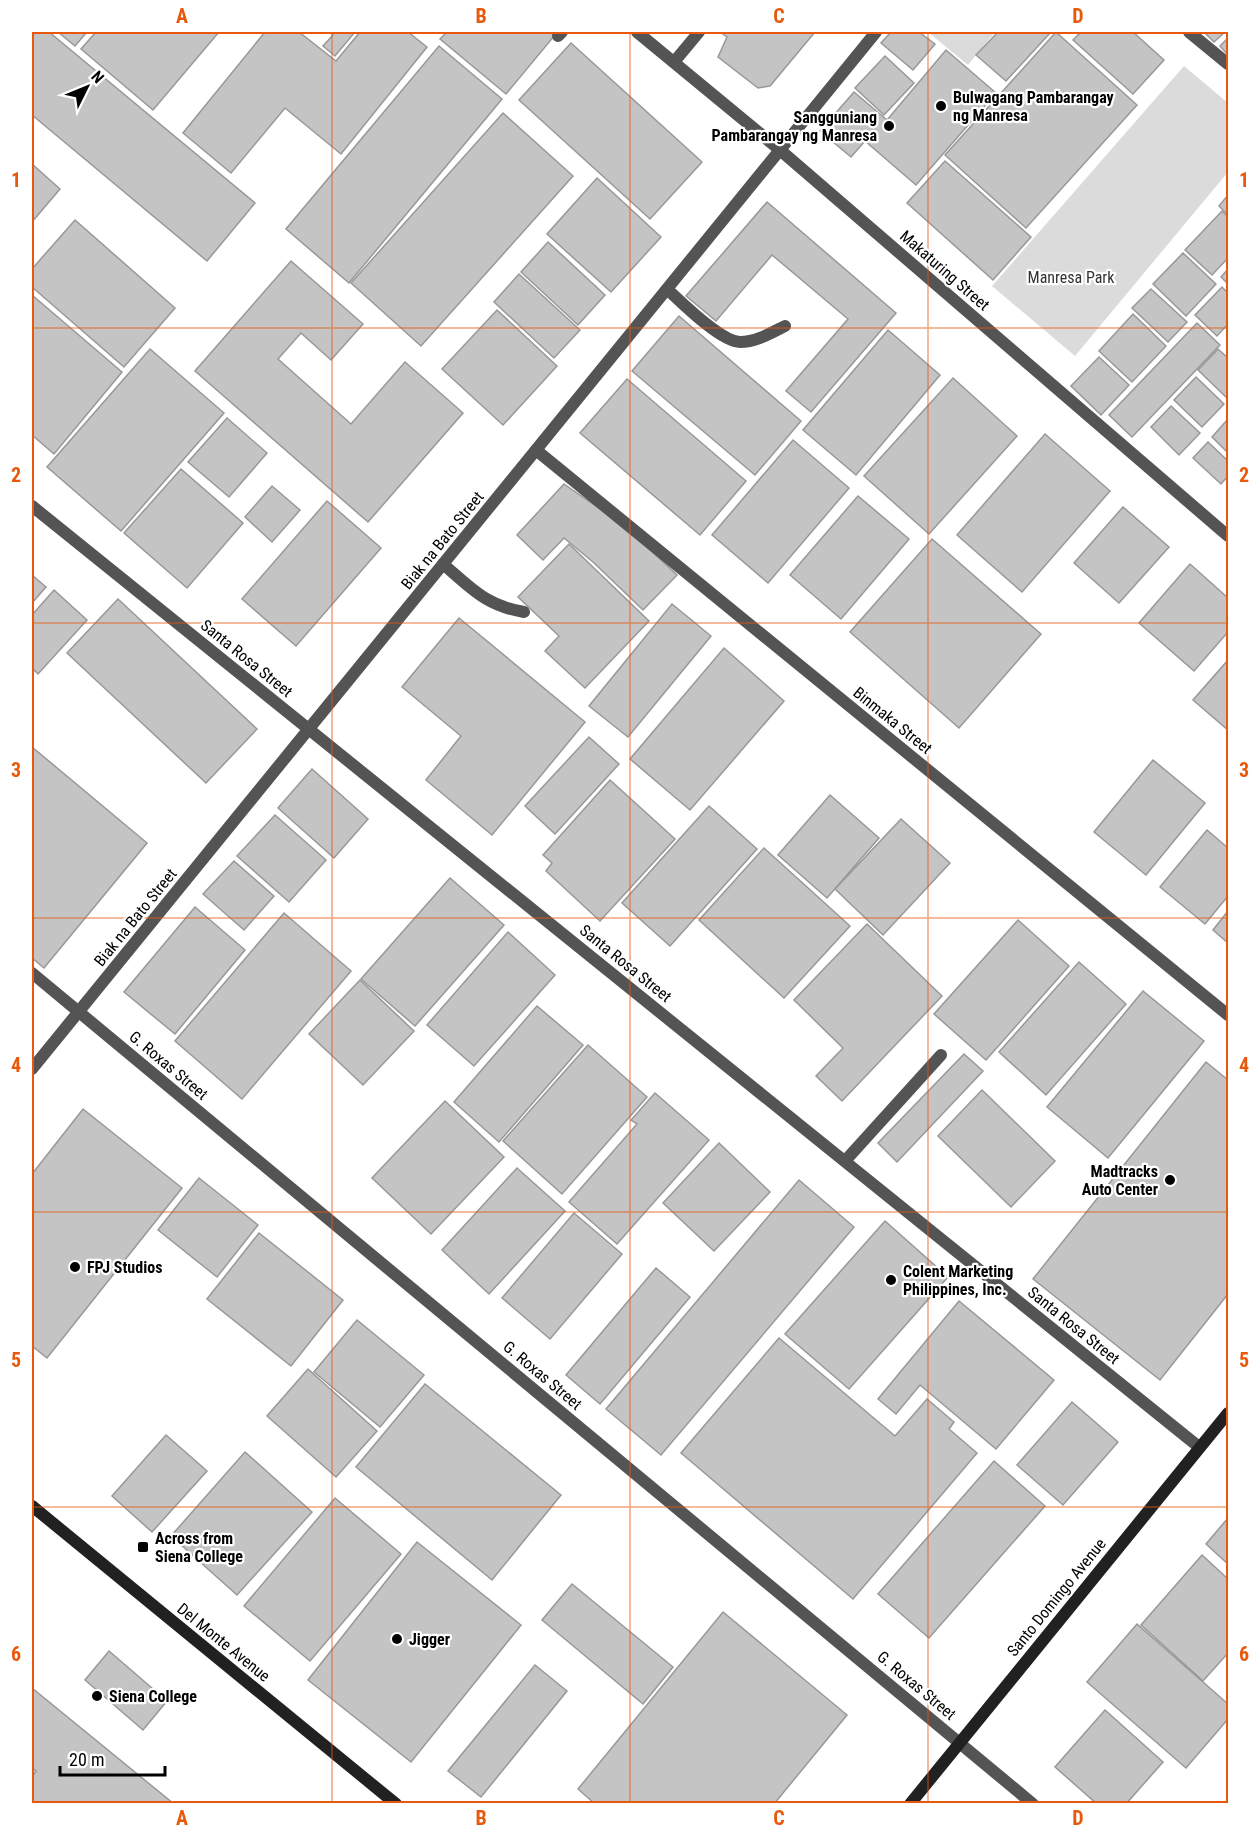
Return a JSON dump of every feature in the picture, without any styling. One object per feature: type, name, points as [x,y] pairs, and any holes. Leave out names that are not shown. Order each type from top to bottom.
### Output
[{"type":"main road","name":"Santo Domingo Avenue","points":[[910,1803],[1228,1413]]},
{"type":"main road","name":"Del Monte Avenue","points":[[32,1506],[396,1803]]},
{"type":"street","name":"Makaturing Street","points":[[637,32],[780,150],[1228,536]]},
{"type":"street","points":[[674,62],[699,32]]},
{"type":"street","name":"Biak na Bato Street","points":[[32,1069],[876,32]]},
{"type":"street","points":[[1189,32],[1228,64]]},
{"type":"street","points":[[667,289],[714,330],[737,342],[760,338],[785,326]]},
{"type":"street","name":"Binmaka Street","points":[[536,450],[1228,1016]]},
{"type":"street","name":"Santa Rosa Street","points":[[32,506],[1198,1448]]},
{"type":"street","points":[[443,564],[496,606],[524,612]]},
{"type":"street","name":"G. Roxas Street","points":[[32,973],[1033,1803]]},
{"type":"street","points":[[845,1161],[941,1055]]},
{"type":"green space","points":[[928,32],[995,32],[968,65]]},
{"type":"green space","name":"Manresa Park","points":[[1184,66],[1228,103],[1228,172],[1075,356],[992,286]]},
{"type":"building","points":[[32,32],[49,32],[255,203],[207,261],[32,115]]},
{"type":"building","points":[[58,32],[87,32],[75,46]]},
{"type":"building","points":[[96,32],[219,32],[153,110],[81,49]]},
{"type":"building","points":[[265,32],[299,32],[336,61],[360,32],[408,32],[427,47],[341,154],[285,108],[231,173],[183,133]]},
{"type":"building","points":[[329,32],[355,32],[335,56],[323,46],[333,35]]},
{"type":"building","points":[[447,32],[550,32],[555,35],[506,94],[440,39]]},
{"type":"building","points":[[720,32],[815,32],[770,86],[758,88],[718,57],[727,37]]},
{"type":"building","points":[[891,32],[919,32],[935,44],[913,70],[881,43]]},
{"type":"building","points":[[998,32],[1051,32],[1006,81],[976,55]]},
{"type":"building","points":[[1056,32],[1137,105],[1026,228],[945,155]]},
{"type":"building","points":[[1081,32],[1133,32],[1164,60],[1133,94],[1073,40]]},
{"type":"building","points":[[1204,32],[1225,32],[1214,42]]},
{"type":"building","points":[[1228,38],[1228,55],[1220,46]]},
{"type":"building","points":[[571,43],[702,162],[650,219],[519,100]]},
{"type":"building","points":[[439,46],[502,99],[349,283],[286,229]]},
{"type":"building","name":"Bulwagang Pambarangay ng Manresa","points":[[946,50],[996,93],[916,185],[865,141],[851,157],[820,131],[854,92],[887,120]]},
{"type":"building","points":[[885,56],[914,83],[884,115],[855,88]]},
{"type":"building","points":[[503,113],[573,176],[421,346],[351,283]]},
{"type":"building","points":[[945,161],[1031,237],[993,280],[907,203]]},
{"type":"building","points":[[32,164],[60,189],[32,222]]},
{"type":"building","points":[[597,178],[661,237],[611,292],[547,234]]},
{"type":"building","points":[[1228,195],[1228,215],[1219,206]]},
{"type":"building","points":[[767,202],[896,313],[811,412],[786,391],[848,319],[772,255],[716,321],[686,296]]},
{"type":"building","points":[[1222,211],[1228,217],[1228,258],[1212,275],[1185,250]]},
{"type":"building","points":[[75,220],[175,308],[124,367],[32,287],[32,269]]},
{"type":"building","points":[[548,242],[605,295],[578,325],[521,272]]},
{"type":"building","points":[[1183,253],[1216,284],[1186,316],[1153,284]]},
{"type":"building","points":[[291,261],[363,324],[331,360],[301,333],[278,359],[351,424],[405,362],[463,413],[368,522],[195,371]]},
{"type":"building","points":[[1228,269],[1228,284],[1221,277]]},
{"type":"building","points":[[519,274],[580,330],[554,358],[494,302]]},
{"type":"building","points":[[1222,287],[1228,293],[1228,324],[1217,336],[1195,315]]},
{"type":"building","points":[[1151,289],[1187,322],[1168,342],[1132,308]]},
{"type":"building","points":[[32,295],[122,372],[54,454],[32,435]]},
{"type":"building","points":[[497,310],[557,366],[503,425],[442,369]]},
{"type":"building","points":[[1133,314],[1166,346],[1132,382],[1099,351]]},
{"type":"building","points":[[679,316],[801,421],[755,475],[632,371]]},
{"type":"building","points":[[1197,323],[1220,345],[1132,437],[1109,415]]},
{"type":"building","points":[[888,330],[940,375],[856,475],[803,430]]},
{"type":"building","points":[[150,349],[224,413],[121,531],[47,467]]},
{"type":"building","points":[[1218,349],[1228,358],[1227,398],[1198,370]]},
{"type":"building","points":[[1099,357],[1129,385],[1101,415],[1071,386]]},
{"type":"building","points":[[1196,377],[1224,404],[1202,427],[1174,400]]},
{"type":"building","points":[[953,378],[1017,436],[929,534],[864,476]]},
{"type":"building","points":[[627,379],[746,481],[700,535],[580,433]]},
{"type":"building","points":[[1171,406],[1200,433],[1179,455],[1151,427]]},
{"type":"building","points":[[227,418],[267,453],[229,497],[188,462]]},
{"type":"building","points":[[1228,419],[1228,453],[1212,437]]},
{"type":"building","points":[[1045,434],[1110,491],[1022,592],[957,535]]},
{"type":"building","points":[[793,440],[849,488],[768,583],[712,535]]},
{"type":"building","points":[[1208,442],[1228,461],[1228,476],[1221,484],[1193,458]]},
{"type":"building","points":[[181,469],[243,523],[187,588],[124,533]]},
{"type":"building","points":[[564,484],[626,527],[677,575],[643,610],[564,538],[543,560],[517,535]]},
{"type":"building","points":[[272,486],[300,510],[272,542],[245,517]]},
{"type":"building","points":[[858,496],[909,539],[841,619],[790,575]]},
{"type":"building","points":[[327,501],[381,548],[296,646],[242,599]]},
{"type":"building","points":[[1123,507],[1169,547],[1119,603],[1074,563]]},
{"type":"building","points":[[932,539],[1041,634],[959,728],[850,632]]},
{"type":"building","points":[[569,544],[649,621],[585,688],[545,651],[559,636],[518,597]]},
{"type":"building","points":[[1190,564],[1228,598],[1228,632],[1194,671],[1139,623]]},
{"type":"building","points":[[32,575],[46,587],[32,603]]},
{"type":"building","points":[[54,590],[87,620],[38,674],[32,668],[32,615]]},
{"type":"building","points":[[118,599],[257,729],[206,783],[67,653]]},
{"type":"building","points":[[672,604],[711,636],[628,737],[589,706]]},
{"type":"building","points":[[459,618],[585,722],[492,835],[426,780],[461,736],[402,687]]},
{"type":"building","points":[[724,648],[784,701],[690,810],[630,759]]},
{"type":"building","points":[[1228,660],[1228,730],[1193,700]]},
{"type":"building","points":[[589,737],[619,764],[555,834],[525,806]]},
{"type":"building","points":[[32,747],[147,843],[44,968],[32,958]]},
{"type":"building","points":[[1153,760],[1205,803],[1146,875],[1094,832]]},
{"type":"building","points":[[312,769],[368,819],[334,858],[278,808]]},
{"type":"building","points":[[610,780],[675,839],[600,921],[546,871],[552,863],[543,855]]},
{"type":"building","points":[[830,795],[879,838],[827,898],[778,855]]},
{"type":"building","points":[[709,806],[757,849],[670,946],[622,903]]},
{"type":"building","points":[[275,815],[326,860],[289,902],[237,856]]},
{"type":"building","points":[[901,819],[950,863],[883,935],[835,889]]},
{"type":"building","points":[[1207,830],[1228,848],[1228,896],[1205,924],[1160,887]]},
{"type":"building","points":[[764,848],[850,926],[784,998],[699,920]]},
{"type":"building","points":[[234,861],[274,896],[244,930],[203,894]]},
{"type":"building","points":[[450,878],[504,925],[415,1026],[361,979]]},
{"type":"building","points":[[195,907],[245,950],[175,1034],[124,992]]},
{"type":"building","points":[[1228,911],[1228,943],[1213,930]]},
{"type":"building","points":[[284,913],[351,971],[242,1099],[175,1041]]},
{"type":"building","points":[[1018,920],[1069,966],[986,1060],[934,1014]]},
{"type":"building","points":[[867,924],[942,996],[842,1101],[816,1076],[843,1048],[794,1000]]},
{"type":"building","points":[[508,932],[555,975],[474,1066],[427,1025]]},
{"type":"building","points":[[1079,962],[1126,1004],[1046,1095],[999,1052]]},
{"type":"building","points":[[360,980],[414,1031],[363,1085],[309,1034]]},
{"type":"building","points":[[1143,991],[1204,1041],[1108,1158],[1047,1107]]},
{"type":"building","points":[[537,1006],[583,1045],[499,1142],[454,1102]]},
{"type":"building","points":[[588,1045],[647,1097],[562,1194],[503,1141]]},
{"type":"building","points":[[964,1054],[983,1071],[897,1162],[878,1143]]},
{"type":"building","name":"Madtracks Auto Center","points":[[1206,1062],[1228,1080],[1228,1294],[1160,1380],[1033,1279]]},
{"type":"building","points":[[982,1090],[1055,1161],[1011,1207],[938,1136]]},
{"type":"building","points":[[655,1093],[709,1140],[617,1244],[569,1202],[637,1124],[631,1120]]},
{"type":"building","points":[[445,1101],[504,1157],[431,1234],[372,1178]]},
{"type":"building","name":"FPJ Studios","points":[[83,1109],[182,1188],[47,1358],[32,1346],[32,1174]]},
{"type":"building","points":[[719,1143],[770,1192],[714,1251],[663,1203]]},
{"type":"building","points":[[517,1168],[565,1211],[489,1294],[442,1250]]},
{"type":"building","points":[[199,1178],[258,1225],[217,1277],[158,1230]]},
{"type":"building","points":[[799,1180],[854,1227],[661,1455],[606,1409]]},
{"type":"building","points":[[574,1213],[622,1254],[550,1339],[502,1298]]},
{"type":"building","points":[[885,1221],[948,1277],[849,1389],[785,1334]]},
{"type":"building","points":[[259,1233],[343,1300],[291,1366],[207,1299]]},
{"type":"building","points":[[656,1268],[690,1297],[600,1404],[566,1375]]},
{"type":"building","points":[[959,1301],[1054,1380],[996,1449],[920,1385],[896,1414],[878,1399]]},
{"type":"building","points":[[357,1320],[424,1375],[380,1427],[314,1372]]},
{"type":"building","points":[[779,1338],[895,1436],[927,1399],[954,1422],[949,1429],[977,1453],[853,1599],[681,1453]]},
{"type":"building","points":[[308,1369],[377,1431],[336,1477],[267,1416]]},
{"type":"building","points":[[425,1384],[561,1495],[492,1580],[356,1467]]},
{"type":"building","points":[[1072,1402],[1118,1442],[1063,1505],[1017,1465]]},
{"type":"building","points":[[166,1435],[207,1471],[152,1532],[112,1496]]},
{"type":"building","points":[[245,1452],[312,1512],[237,1595],[171,1536]]},
{"type":"building","points":[[994,1461],[1045,1506],[929,1638],[878,1594]]},
{"type":"building","points":[[335,1498],[401,1554],[310,1661],[244,1606]]},
{"type":"building","points":[[1228,1518],[1228,1564],[1206,1544]]},
{"type":"building","points":[[417,1542],[521,1625],[411,1762],[308,1680]]},
{"type":"building","points":[[1202,1555],[1228,1579],[1228,1653],[1203,1681],[1141,1625]]},
{"type":"building","points":[[572,1584],[673,1667],[643,1704],[542,1620]]},
{"type":"building","points":[[723,1612],[847,1715],[774,1804],[595,1804],[578,1789]]},
{"type":"building","points":[[1137,1624],[1228,1704],[1228,1719],[1186,1768],[1087,1682]]},
{"type":"building","points":[[109,1651],[167,1701],[143,1730],[85,1680]]},
{"type":"building","points":[[535,1665],[567,1691],[481,1797],[448,1771]]},
{"type":"building","points":[[32,1688],[174,1804],[32,1804],[32,1777],[36,1771],[32,1768]]},
{"type":"building","points":[[1105,1710],[1163,1762],[1126,1804],[1097,1804],[1055,1767]]},
{"type":"place","name":"Bulwagang Pambarangay ng Manresa","points":[[941,106]]},
{"type":"place","name":"Sangguniang Pambarangay ng Manresa","points":[[889,126]]},
{"type":"place","name":"Madtracks Auto Center","points":[[1170,1180]]},
{"type":"place","name":"FPJ Studios","points":[[75,1267]]},
{"type":"place","name":"Colent Marketing Philippines, Inc.","points":[[891,1280]]},
{"type":"place","name":"Across from Siena College","points":[[143,1547]]},
{"type":"place","name":"Jigger","points":[[397,1639]]},
{"type":"place","name":"Siena College","points":[[97,1696]]}]
